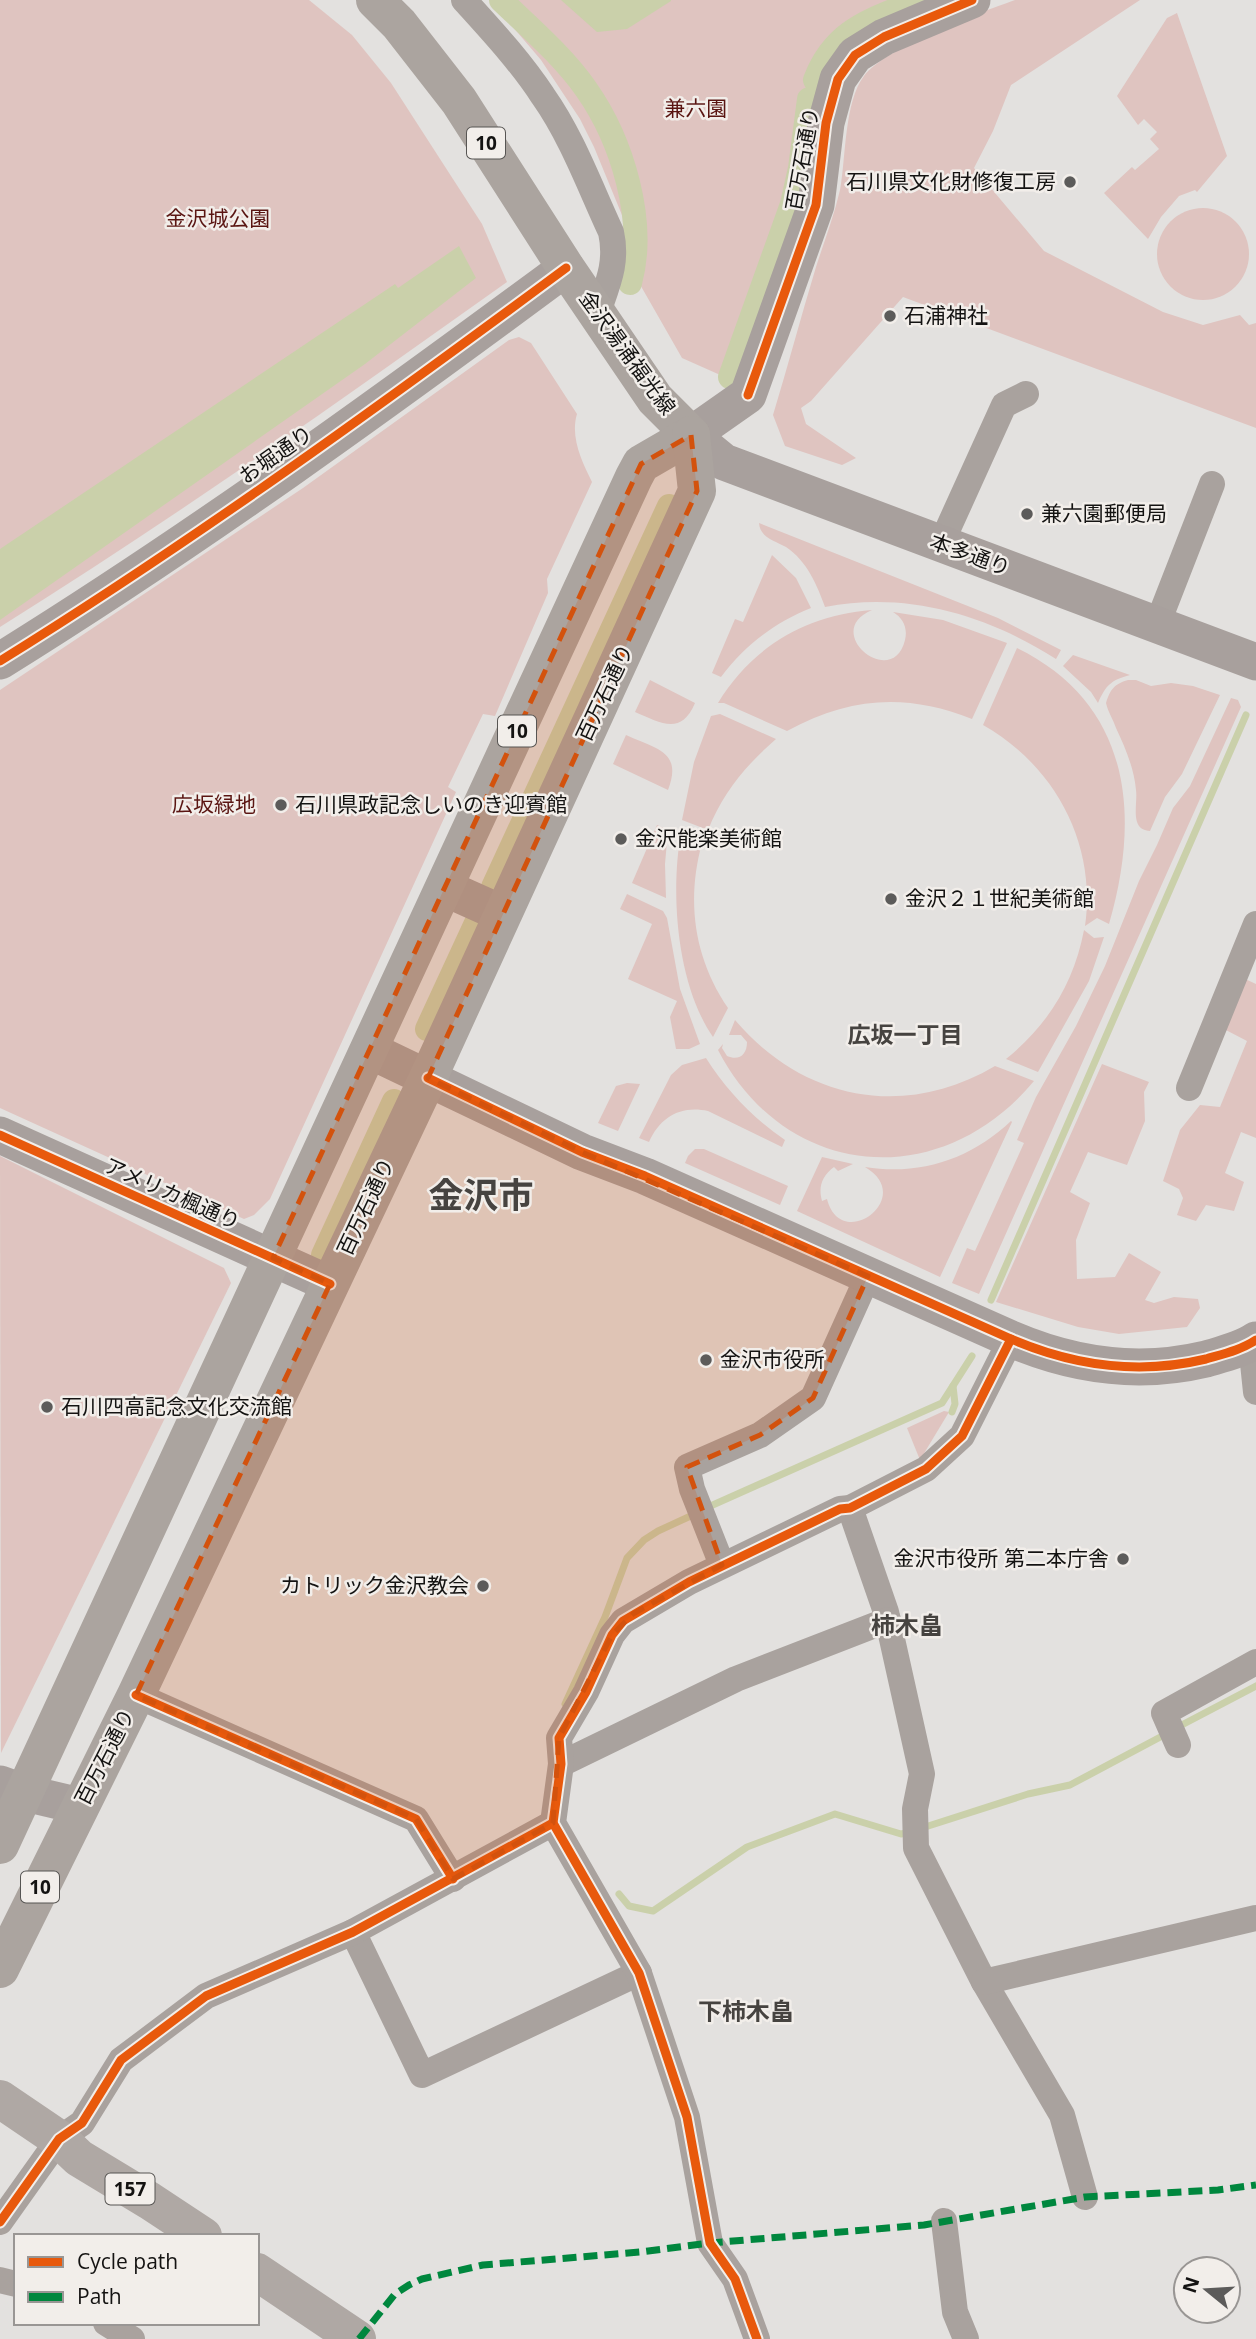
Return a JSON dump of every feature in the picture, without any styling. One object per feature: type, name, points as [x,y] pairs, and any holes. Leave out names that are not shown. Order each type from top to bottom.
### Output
[{"type":"highway","name":"157","points":[[0,2099],[59,2139],[79,2158],[200,2234]]},
{"type":"highway","points":[[259,2273],[357,2339]]},
{"type":"main road","name":"10","points":[[375,0],[399,24],[459,101],[566,268]]},
{"type":"main road","name":"金沢湯涌福光線","points":[[566,268],[655,399],[691,435]]},
{"type":"main road","name":"百万石通り","points":[[0,1969],[8,1930],[80,1806],[136,1695],[428,1078],[697,491],[691,435],[641,464],[273,1258],[7,1813]]},
{"type":"street","points":[[464,0],[511,51],[544,97],[558,120],[611,232],[615,251],[612,269],[597,315]]},
{"type":"street","name":"百万石通り","points":[[691,435],[748,395],[816,205],[826,123],[838,79],[855,55],[884,37],[972,0]]},
{"type":"street","name":"お堀通り","points":[[0,661],[119,586],[566,268]]},
{"type":"street","points":[[941,544],[1004,405],[1027,394]]},
{"type":"street","name":"本多通り","points":[[691,435],[724,462],[1256,662]]},
{"type":"street","points":[[1157,625],[1212,484]]},
{"type":"street","points":[[444,888],[503,914]]},
{"type":"street","points":[[1189,1088],[1256,924]]},
{"type":"street","points":[[369,1050],[582,1152],[645,1176],[1011,1339],[1065,1358],[1102,1365],[1140,1367],[1197,1361],[1253,1342],[1256,1392]]},
{"type":"street","name":"アメリカ楓通り","points":[[0,1135],[330,1284]]},
{"type":"street","points":[[722,1565],[692,1489],[687,1467],[760,1434],[813,1398],[868,1276]]},
{"type":"street","points":[[757,2339],[735,2279],[710,2243],[687,2118],[639,1973],[553,1823],[561,1764],[559,1738],[586,1692],[612,1635],[622,1621],[722,1565],[840,1509],[850,1508],[926,1469],[962,1436],[1011,1339]]},
{"type":"street","points":[[850,1508],[888,1620],[922,1774],[915,1809],[916,1848],[984,1982],[1062,2115],[1085,2197]]},
{"type":"street","points":[[561,1764],[736,1679],[888,1620]]},
{"type":"street","points":[[1178,1745],[1164,1713],[1256,1662]]},
{"type":"street","points":[[136,1695],[416,1819],[453,1879]]},
{"type":"street","points":[[7,1813],[80,1806]]},
{"type":"street","points":[[0,2222],[59,2139],[82,2123],[121,2060],[206,1996],[353,1932],[553,1823]]},
{"type":"street","points":[[984,1982],[1256,1918]]},
{"type":"street","points":[[353,1932],[422,2075],[639,1973]]},
{"type":"street","points":[[944,2221],[955,2312],[966,2339]]},
{"type":"street","points":[[109,2325],[132,2339]]},
{"type":"highlighted area","points":[[691,435],[697,491],[428,1078],[582,1152],[868,1276],[813,1398],[760,1435],[687,1467],[722,1565],[633,1614],[612,1635],[559,1738],[553,1823],[453,1879],[416,1819],[136,1695],[330,1284],[273,1258],[641,464]]},
{"type":"green space","name":"金沢城公園","points":[[0,0],[309,0],[352,35],[391,83],[482,224],[507,282],[192,502],[0,627]]},
{"type":"green space","name":"兼六園","points":[[490,0],[914,0],[853,27],[829,49],[817,69],[807,98],[799,167],[791,204],[727,378],[682,358],[638,281],[632,285],[628,281],[631,237],[594,147],[580,119],[541,60]]},
{"type":"green space","points":[[1015,0],[1140,0],[1011,85],[993,131],[974,168],[1044,251],[1163,312],[1203,325],[1240,315],[1249,325],[1256,323],[1256,428],[903,297],[811,401],[801,408],[806,424],[856,458],[842,465],[785,446],[773,415],[810,285],[838,200],[849,115],[857,87],[875,65],[892,54],[934,32]]},
{"type":"green space","points":[[1177,13],[1227,156],[1197,192],[1195,190],[1179,196],[1161,217],[1148,239],[1104,193],[1132,167],[1135,170],[1159,149],[1150,139],[1157,132],[1144,119],[1138,125],[1117,96],[1167,18]]},
{"type":"green space","points":[[1203,208],[1221,211],[1236,221],[1246,236],[1249,254],[1246,272],[1236,287],[1221,297],[1203,300],[1185,297],[1170,287],[1160,272],[1157,254],[1160,236],[1170,221],[1185,211]]},
{"type":"green space","name":"広坂緑地","points":[[519,337],[531,343],[577,414],[576,440],[592,482],[547,579],[548,593],[495,716],[483,714],[448,787],[456,792],[270,1199],[254,1215],[244,1219],[0,1108],[0,690],[303,488],[509,340]]},
{"type":"green space","points":[[759,523],[998,618],[1061,650],[1056,659],[1002,630],[945,610],[886,602],[825,607],[805,566],[786,547],[765,536]]},
{"type":"green space","points":[[772,555],[796,578],[811,608],[761,636],[721,677],[712,673],[735,619],[743,622]]},
{"type":"green space","points":[[872,610],[858,620],[854,631],[856,643],[876,659],[887,660],[898,654],[905,640],[904,624],[893,612],[943,620],[1007,643],[972,719],[924,705],[878,702],[833,711],[787,731],[724,703],[718,703],[747,666],[783,637],[825,619]]},
{"type":"green space","points":[[1017,648],[1055,671],[1084,699],[1105,731],[1118,766],[1124,803],[1124,842],[1119,883],[1109,924],[1097,918],[1085,926],[1087,895],[1077,836],[1050,784],[1031,762],[983,725]]},
{"type":"green space","points":[[1073,655],[1130,675],[1110,684],[1098,703],[1091,692],[1063,666]]},
{"type":"green space","points":[[650,680],[695,703],[683,720],[670,724],[662,723],[635,712]]},
{"type":"green space","points":[[1128,680],[1151,686],[1171,683],[1193,686],[1220,695],[1182,774],[1165,797],[1150,831],[1143,830],[1137,821],[1133,774],[1106,703],[1113,688]]},
{"type":"green space","points":[[1231,698],[1238,700],[1241,707],[979,1294],[952,1283],[967,1248],[975,1251],[1024,1143],[1017,1140],[1036,1097],[1076,1026],[1105,966],[1139,881],[1173,808],[1190,786]]},
{"type":"green space","points":[[720,714],[776,739],[754,759],[736,781],[708,830],[682,820],[694,762],[711,716]]},
{"type":"green space","points":[[626,735],[656,748],[669,759],[672,777],[668,790],[613,764]]},
{"type":"green space","points":[[657,825],[668,830],[666,898],[632,883]]},
{"type":"green space","points":[[681,833],[702,843],[695,886],[696,928],[707,969],[728,1008],[713,1037],[691,992],[679,938],[676,883]]},
{"type":"green space","points":[[627,894],[663,911],[667,918],[680,989],[700,1044],[689,1049],[676,1049],[670,1017],[677,1001],[628,979],[652,924],[620,909]]},
{"type":"green space","points":[[1084,930],[1094,938],[1104,937],[1089,981],[1038,1072],[1006,1059],[1035,1032],[1057,1002],[1074,968]]},
{"type":"green space","points":[[1243,978],[1256,984],[1256,1138],[1241,1132],[1225,1173],[1244,1182],[1234,1211],[1206,1205],[1196,1221],[1177,1215],[1183,1198],[1179,1189],[1163,1181],[1180,1130],[1200,1105],[1220,1107],[1247,1041],[1222,1028]]},
{"type":"green space","points":[[735,1020],[762,1047],[792,1069],[823,1084],[856,1093],[891,1096],[926,1093],[960,1083],[995,1066],[1034,1081],[997,1117],[955,1142],[911,1155],[867,1157],[823,1147],[783,1126],[747,1094],[718,1050],[723,1044],[722,1048],[727,1056],[735,1058],[744,1053],[747,1042],[741,1035],[729,1035]]},
{"type":"green space","points":[[706,1058],[741,1103],[785,1140],[782,1147],[708,1111],[698,1110],[672,1115],[659,1126],[649,1142],[639,1138],[671,1075],[682,1065]]},
{"type":"green space","points":[[1102,1064],[1149,1082],[1144,1092],[1145,1121],[1127,1165],[1088,1152],[1070,1192],[1090,1203],[1076,1240],[1077,1279],[1115,1277],[1129,1253],[1161,1272],[1145,1300],[1154,1303],[1174,1297],[1198,1299],[1200,1308],[1187,1327],[1119,1334],[1078,1327],[996,1302]]},
{"type":"green space","points":[[640,1084],[618,1131],[598,1123],[616,1086]]},
{"type":"green space","points":[[1011,1121],[940,1277],[797,1211],[822,1157],[853,1164],[838,1171],[834,1167],[830,1170],[820,1191],[822,1201],[827,1199],[835,1215],[846,1221],[859,1221],[871,1215],[880,1205],[883,1192],[879,1179],[865,1167],[905,1169],[944,1162],[979,1145]]},
{"type":"green space","points":[[695,1149],[704,1149],[788,1186],[780,1205],[685,1163]]},
{"type":"green space","points":[[0,1156],[224,1268],[231,1283],[1,1753]]},
{"type":"green space","points":[[944,1411],[949,1412],[920,1460],[907,1428]]},
{"type":"shaded area","points":[[561,0],[671,1],[627,29],[597,32]]},
{"type":"shaded area","points":[[459,246],[476,278],[365,364],[0,620],[0,549],[395,284],[398,288]]},
{"type":"waterway","points":[[501,0],[577,77],[599,109],[610,132],[628,182],[633,208],[635,234],[630,283]]},
{"type":"waterway","points":[[815,80],[823,62],[844,37],[871,20],[919,0]]},
{"type":"waterway","points":[[730,377],[792,204],[800,168],[809,99]]},
{"type":"waterway","points":[[493,887],[669,506]]},
{"type":"waterway","points":[[991,1300],[1246,715]]},
{"type":"waterway","points":[[427,1029],[476,923]]},
{"type":"waterway","points":[[323,1255],[394,1101]]},
{"type":"waterway","points":[[706,1508],[942,1403],[972,1356]]},
{"type":"waterway","points":[[952,1412],[955,1404],[953,1386]]},
{"type":"waterway","points":[[565,1704],[605,1617],[627,1558],[644,1540],[695,1514]]},
{"type":"waterway","points":[[1176,1728],[1256,1686]]},
{"type":"waterway","points":[[922,1828],[1028,1794],[1070,1785],[1166,1734]]},
{"type":"waterway","points":[[619,1894],[629,1906],[653,1911],[747,1847],[835,1814],[901,1834],[906,1833]]},
{"type":"marked path","points":[[359,2339],[395,2294],[409,2285],[422,2279],[483,2265],[924,2225],[1085,2197],[1218,2190],[1256,2185]]},
{"type":"cycle path","points":[[748,395],[816,205],[826,123],[838,79],[855,55],[884,37],[972,0]]},
{"type":"cycle path","points":[[0,661],[216,520],[566,268]]},
{"type":"cycle path","points":[[428,1078],[582,1152],[645,1176],[1011,1339],[1059,1356],[1131,1367],[1181,1364],[1238,1349],[1256,1340]]},
{"type":"cycle path","points":[[0,1135],[330,1284]]},
{"type":"cycle path","points":[[757,2339],[735,2279],[710,2243],[687,2117],[639,1973],[553,1823],[561,1764],[559,1738],[586,1692],[612,1635],[623,1621],[689,1582],[840,1509],[850,1508],[926,1469],[962,1436],[1011,1339]]},
{"type":"cycle path","points":[[136,1695],[416,1819],[453,1879]]},
{"type":"cycle path","points":[[0,2222],[59,2139],[82,2123],[121,2060],[206,1996],[353,1932],[553,1823]]},
{"type":"place","name":"石川県文化財修復工房","points":[[1070,182]]},
{"type":"place","name":"石浦神社","points":[[890,316]]},
{"type":"place","name":"兼六園郵便局","points":[[1027,514]]},
{"type":"place","name":"石川県政記念しいのき迎賓館","points":[[281,805]]},
{"type":"place","name":"金沢能楽美術館","points":[[621,839]]},
{"type":"place","name":"金沢２１世紀美術館","points":[[891,899]]},
{"type":"place","name":"金沢市役所","points":[[706,1360]]},
{"type":"place","name":"石川四高記念文化交流館","points":[[47,1407]]},
{"type":"place","name":"金沢市役所 第二本庁舎","points":[[1123,1559]]},
{"type":"place","name":"カトリック金沢教会","points":[[483,1586]]},
{"type":"district","name":"広坂一丁目","points":[[905,1035]]},
{"type":"district","name":"金沢市","points":[[481,1196]]},
{"type":"district","name":"柿木畠","points":[[907,1626]]},
{"type":"district","name":"下柿木畠","points":[[746,2012]]}]
